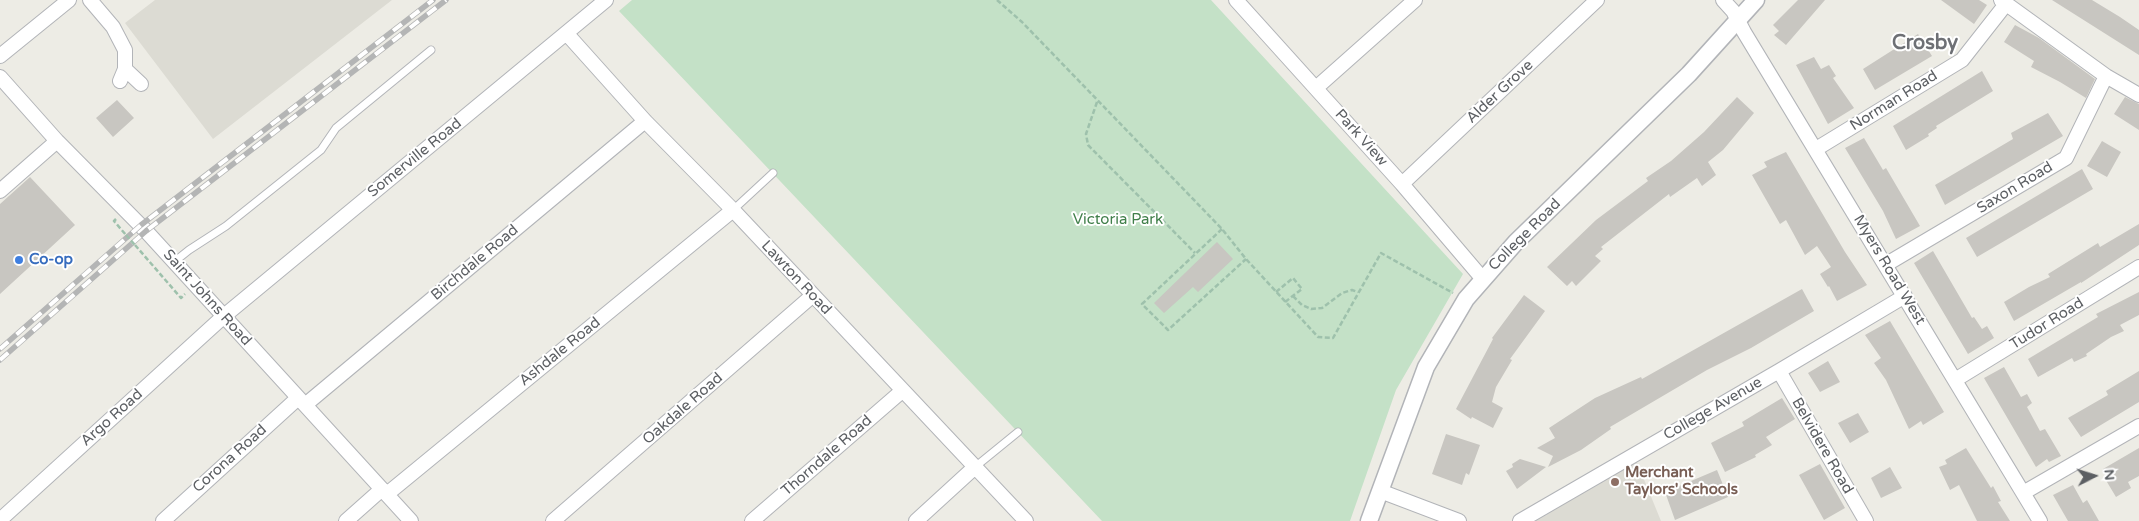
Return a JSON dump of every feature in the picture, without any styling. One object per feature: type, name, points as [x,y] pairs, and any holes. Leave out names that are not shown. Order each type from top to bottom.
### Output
[{"type":"street","points":[[0,56],[68,0]]},
{"type":"street","points":[[90,0],[113,27],[125,50],[122,75],[141,84]]},
{"type":"street","name":"Somerville Road","points":[[224,316],[606,0]]},
{"type":"street","name":"Park View","points":[[1236,0],[1402,184],[1482,278]]},
{"type":"street","points":[[1316,88],[1415,0]]},
{"type":"street","name":"Alder Grove","points":[[1402,184],[1597,0]]},
{"type":"street","name":"Myers Road West","points":[[1724,0],[1733,11],[2040,521]]},
{"type":"street","name":"College Road","points":[[1369,521],[1426,367],[1466,299],[1482,278],[1516,242],[1689,74],[1756,0]]},
{"type":"street","points":[[2004,2],[2106,76],[2139,95]]},
{"type":"street","name":"Norman Road","points":[[1816,149],[1962,60],[2004,2]]},
{"type":"street","name":"Lawton Road","points":[[566,34],[645,121],[733,210],[1026,521]]},
{"type":"street","name":"Saxon Road","points":[[1885,264],[2066,158],[2106,76]]},
{"type":"street","name":"Saint Johns Road","points":[[0,77],[57,141],[126,210],[411,521]]},
{"type":"street","name":"Birchdale Road","points":[[301,401],[645,121]]},
{"type":"street","points":[[0,191],[57,141]]},
{"type":"street","name":"Ashdale Road","points":[[346,521],[733,210]]},
{"type":"street","name":"Tudor Road","points":[[1955,380],[2139,267]]},
{"type":"street","name":"Oakdale Road","points":[[554,521],[812,296]]},
{"type":"street","name":"College Avenue","points":[[1520,521],[1905,296]]},
{"type":"street","name":"Argo Road","points":[[0,520],[224,316]]},
{"type":"street","name":"Belvidere Road","points":[[1779,371],[1866,521]]},
{"type":"street","name":"Thorndale Road","points":[[752,521],[902,391]]},
{"type":"street","name":"Corona Road","points":[[163,521],[301,401]]},
{"type":"street","points":[[2023,493],[2139,426]]},
{"type":"street","points":[[916,521],[975,467]]},
{"type":"street","points":[[1380,491],[1460,521]]},
{"type":"lane","points":[[174,262],[226,226],[321,150],[336,128],[431,50]]},
{"type":"lane","points":[[733,210],[773,173]]},
{"type":"lane","points":[[975,467],[1018,432]]},
{"type":"path","points":[[997,0],[1022,22],[1097,102],[1222,229],[1318,337],[1333,338],[1381,253],[1466,299]]},
{"type":"path","points":[[1097,102],[1086,134],[1088,145],[1195,253]]},
{"type":"path","points":[[116,223],[178,294]]},
{"type":"path","points":[[1222,229],[1142,304],[1168,330],[1246,258]]},
{"type":"path","points":[[1276,292],[1293,278],[1302,289],[1285,302]]},
{"type":"path","points":[[1292,296],[1302,305],[1311,309],[1322,308],[1342,293],[1352,290],[1358,292]]},
{"type":"shaded area","points":[[155,0],[392,0],[213,139],[125,23]]},
{"type":"shaded area","name":"Merchant Taylors' Schools","points":[[1634,455],[1661,521],[1533,521]]},
{"type":"green space","name":"Victoria Park","points":[[632,0],[1211,0],[1463,274],[1396,390],[1350,521],[1102,521],[619,11]]},
{"type":"building","points":[[1798,0],[1825,0],[1786,45],[1774,35],[1779,31],[1773,25]]},
{"type":"building","points":[[1941,0],[1979,0],[1987,5],[1974,24]]},
{"type":"building","points":[[2052,0],[2092,0],[2120,17],[2139,30],[2139,55]]},
{"type":"building","points":[[2015,25],[2039,38],[2095,79],[2086,98],[2031,67],[2034,61],[2004,42]]},
{"type":"building","points":[[1918,34],[1932,56],[1875,90],[1863,69]]},
{"type":"building","points":[[1814,57],[1821,69],[1829,65],[1836,76],[1833,78],[1854,108],[1828,124],[1796,65]]},
{"type":"building","points":[[1982,71],[1993,91],[1936,126],[1937,128],[1928,134],[1929,136],[1906,150],[1893,126]]},
{"type":"building","points":[[1737,97],[1754,113],[1723,150],[1708,162],[1716,175],[1702,186],[1697,178],[1670,197],[1669,194],[1601,247],[1603,249],[1595,256],[1601,261],[1576,286],[1572,281],[1567,286],[1547,267],[1596,220],[1648,181],[1646,178],[1671,161],[1704,132]]},
{"type":"building","points":[[2125,97],[2139,104],[2139,130],[2114,114]]},
{"type":"building","points":[[117,100],[134,118],[113,137],[96,118]]},
{"type":"building","points":[[2048,113],[2063,136],[1945,205],[1935,185],[2013,139],[2011,133]]},
{"type":"building","points":[[1864,138],[1883,170],[1886,168],[1920,226],[1896,239],[1883,211],[1845,148]]},
{"type":"building","points":[[2102,141],[2121,152],[2107,177],[2087,166]]},
{"type":"building","points":[[1786,152],[1845,252],[1867,285],[1837,301],[1820,274],[1831,267],[1817,246],[1805,255],[1786,220],[1780,224],[1752,175],[1767,167],[1764,162]]},
{"type":"building","points":[[2082,169],[2093,189],[1977,257],[1966,238]]},
{"type":"building","name":"Co-op","points":[[30,177],[75,225],[0,294],[0,204]]},
{"type":"building","points":[[2139,224],[2139,245],[2081,283],[2014,321],[2004,302],[2050,277],[2048,274],[2098,243],[2100,247]]},
{"type":"building","points":[[1217,242],[1233,259],[1198,292],[1193,287],[1164,313],[1154,303]]},
{"type":"building","points":[[1933,251],[1972,318],[1974,317],[1982,329],[1987,326],[1994,338],[1968,354],[1914,263]]},
{"type":"building","points":[[1802,289],[1814,311],[1751,348],[1707,370],[1610,427],[1611,429],[1581,450],[1548,467],[1553,456],[1537,448],[1555,438],[1549,428],[1595,398],[1641,377],[1642,379]]},
{"type":"building","points":[[2139,292],[2139,315],[2120,325],[2124,331],[2111,337],[2086,354],[2087,356],[2074,362],[2072,358],[2038,377],[2028,359],[2098,317],[2096,314]]},
{"type":"building","points":[[1524,295],[1545,311],[1510,359],[1512,360],[1496,387],[1492,402],[1503,408],[1493,428],[1472,417],[1471,419],[1456,409],[1492,338]]},
{"type":"building","points":[[1890,321],[1944,412],[1923,425],[1921,421],[1909,429],[1886,380],[1874,363],[1881,358],[1865,335]]},
{"type":"building","points":[[1828,361],[1840,382],[1820,392],[1808,373]]},
{"type":"building","points":[[2004,367],[2021,397],[2027,394],[2032,403],[2027,407],[2040,431],[2045,429],[2061,456],[2049,462],[2047,459],[2036,467],[1984,378]]},
{"type":"building","points":[[2139,371],[2139,402],[2081,437],[2068,418],[2108,395],[2106,391]]},
{"type":"building","points":[[1782,398],[1795,419],[1766,437],[1772,445],[1755,455],[1756,457],[1725,472],[1711,443],[1744,426],[1742,422]]},
{"type":"building","points":[[1858,413],[1869,432],[1850,443],[1838,423]]},
{"type":"building","points":[[1446,434],[1480,445],[1469,475],[1466,473],[1462,485],[1432,474]]},
{"type":"building","points":[[1966,448],[1991,488],[1993,486],[2001,501],[1998,502],[2010,521],[1977,521],[1959,485],[1950,490],[1939,467],[1947,464],[1945,460]]},
{"type":"building","points":[[2139,448],[2139,476],[2128,482],[2131,488],[2116,497],[2104,477],[2107,476],[2103,469]]},
{"type":"building","points":[[1520,459],[1546,467],[1517,489],[1506,471],[1513,467],[1512,464]]},
{"type":"building","points":[[1820,464],[1845,508],[1824,520],[1799,475]]},
{"type":"building","points":[[1890,467],[1902,488],[1881,498],[1871,478]]},
{"type":"building","points":[[1717,470],[1728,497],[1675,520],[1665,492]]},
{"type":"building","points":[[2073,485],[2083,503],[2087,500],[2099,521],[2068,521],[2053,495]]},
{"type":"railway","points":[[0,349],[141,225],[433,0]]},
{"type":"railway","points":[[0,360],[146,231],[446,0]]},
{"type":"place","name":"Co-op","points":[[19,260]]},
{"type":"place","name":"Merchant Taylors' Schools","points":[[1615,482]]},
{"type":"district","name":"Crosby","points":[[1925,44]]}]
